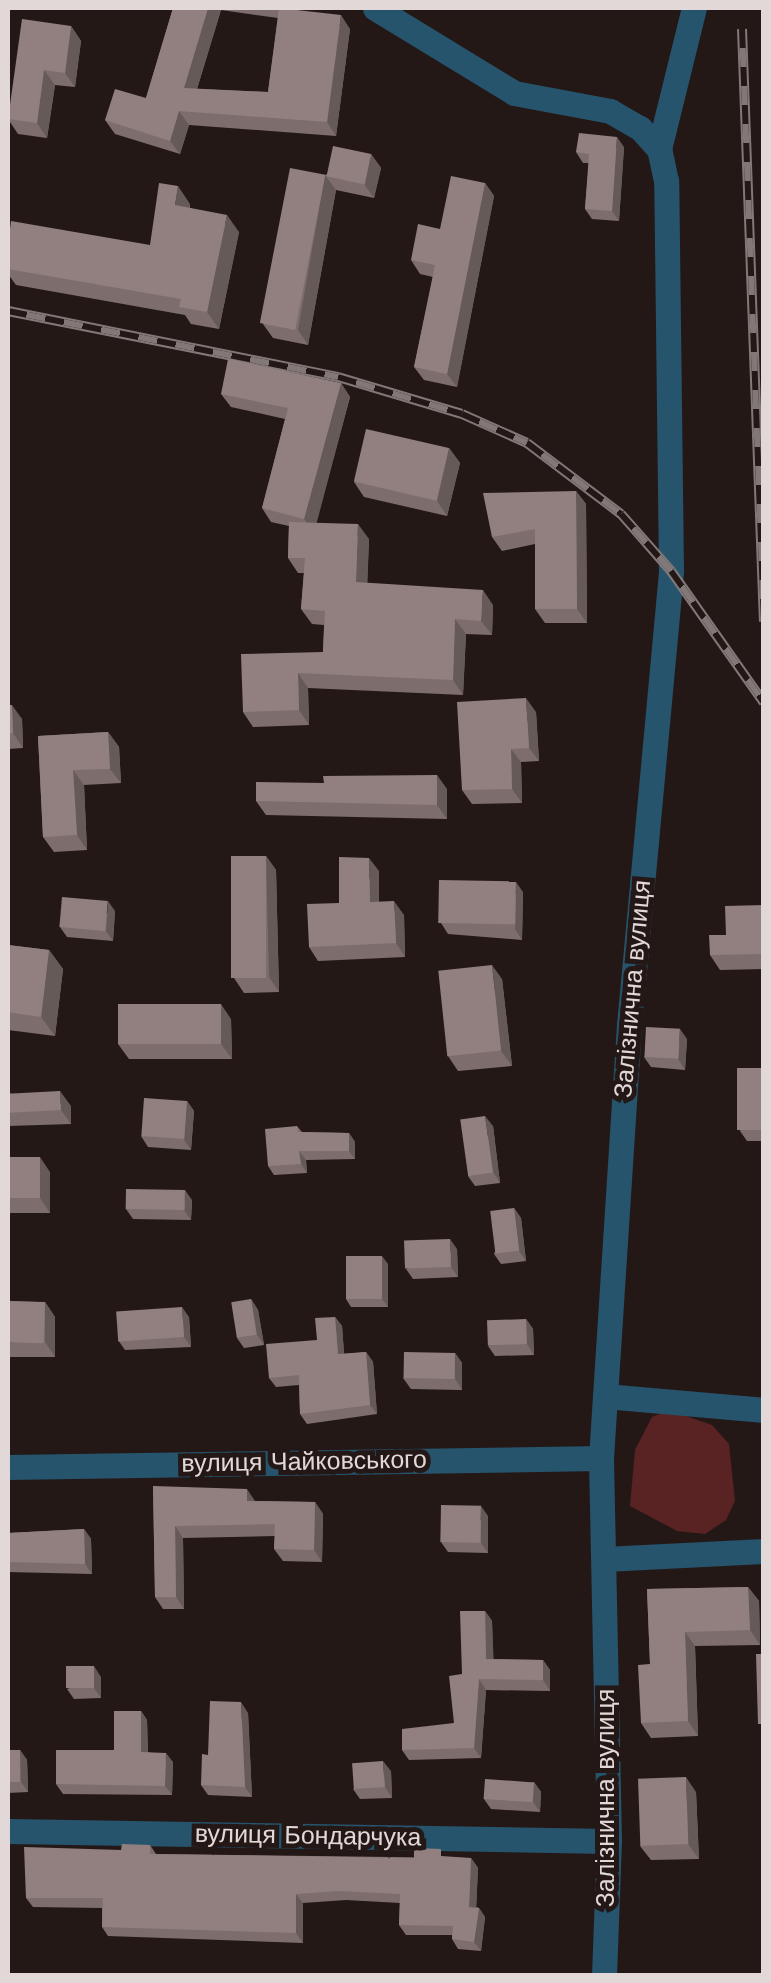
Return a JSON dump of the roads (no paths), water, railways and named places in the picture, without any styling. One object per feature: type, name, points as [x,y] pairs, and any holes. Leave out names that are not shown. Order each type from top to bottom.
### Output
[{"type":"street","points":[[375,8],[514,93],[610,111],[640,128],[659,149]]},
{"type":"street","name":"Залізнична вулиця","points":[[604,1976],[609,1842],[601,1458],[629,1025],[670,571],[666,181],[659,149],[694,8]]},
{"type":"street","points":[[605,1396],[764,1410]]},
{"type":"street","name":"вулиця Чайковського","points":[[8,1467],[601,1458]]},
{"type":"street","points":[[604,1559],[764,1551]]},
{"type":"street","name":"вулиця Бондарчука","points":[[8,1831],[609,1842]]},
{"type":"railway","points":[[742,29],[764,622]]},
{"type":"railway","points":[[8,311],[338,377],[462,414],[527,443],[621,514],[671,571],[764,703]]}]
